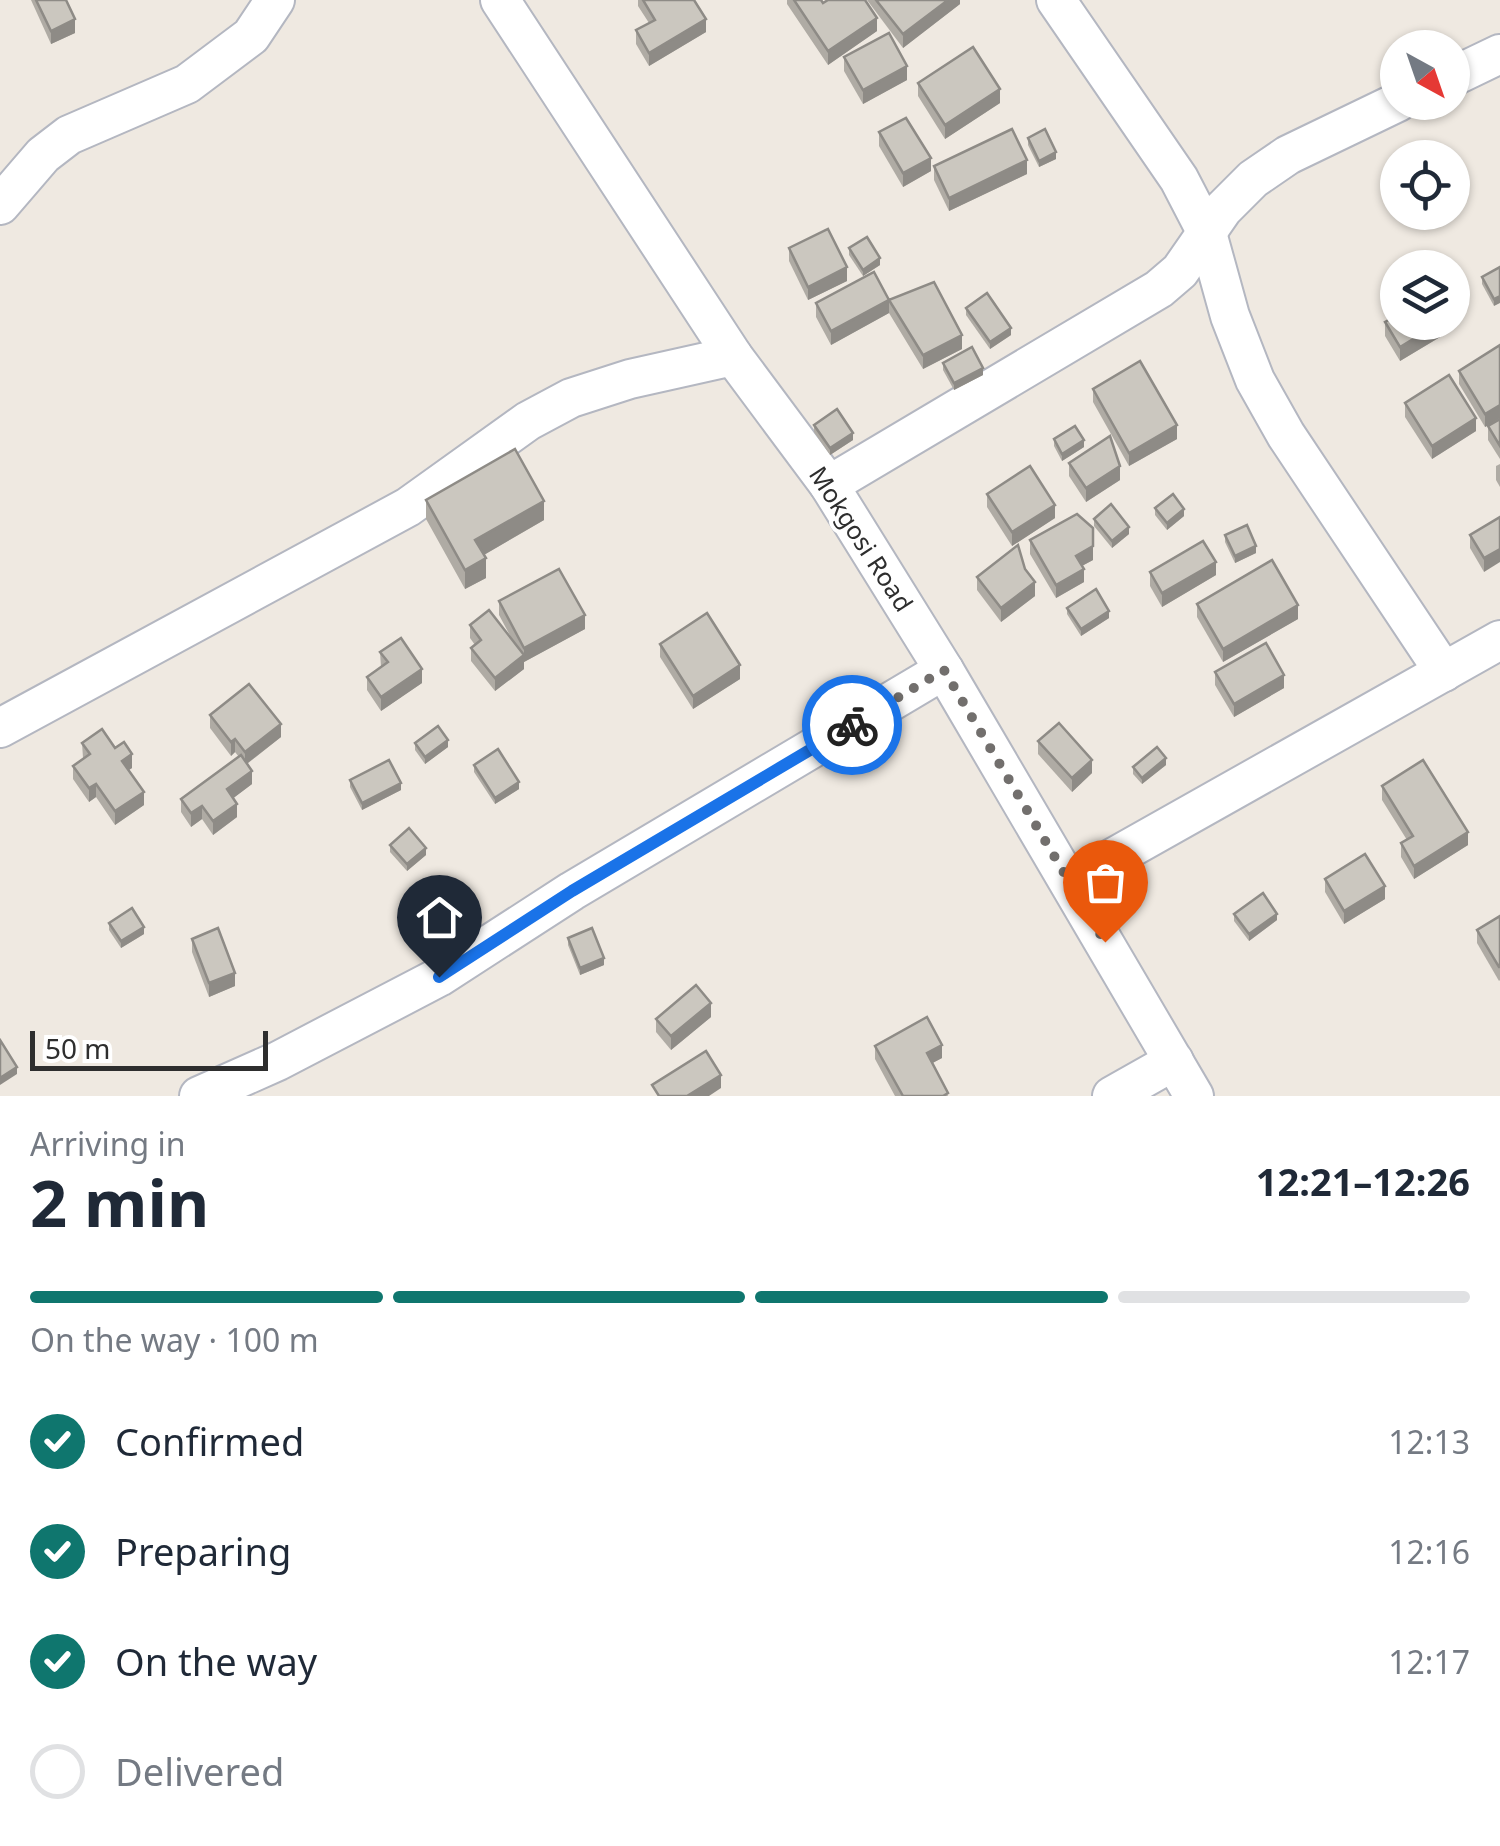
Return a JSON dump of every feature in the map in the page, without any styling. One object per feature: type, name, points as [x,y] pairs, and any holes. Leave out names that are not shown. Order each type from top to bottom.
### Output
[{"type":"street","points":[[0,205],[43,156],[69,135],[187,84],[251,36],[275,0]]},
{"type":"street","name":"Mokgosi Road","points":[[500,0],[733,356],[829,485],[944,670],[1194,1096]]},
{"type":"street","points":[[1056,0],[1179,179],[1207,234],[1230,316],[1255,380],[1296,451],[1444,672]]},
{"type":"street","points":[[1470,68],[1500,54]]},
{"type":"street","points":[[829,485],[1159,289],[1180,270],[1223,209],[1253,179],[1288,155],[1380,111]]},
{"type":"street","points":[[0,728],[408,506],[528,421],[571,398],[630,379],[733,356]]},
{"type":"street","points":[[1070,882],[1500,640]]},
{"type":"street","points":[[199,1096],[278,1061],[439,977],[572,891],[944,670]]},
{"type":"street","points":[[1112,1096],[1174,1061]]},
{"type":"building","points":[[36,0],[66,0],[75,19],[51,31]]},
{"type":"building","points":[[643,0],[694,0],[706,19],[649,53],[636,30],[655,20]]},
{"type":"building","points":[[794,0],[865,0],[877,18],[828,51]]},
{"type":"building","points":[[876,0],[948,0],[903,34]]},
{"type":"building","points":[[889,33],[907,66],[863,90],[844,57]]},
{"type":"building","points":[[973,47],[1000,89],[945,125],[918,83]]},
{"type":"building","points":[[906,118],[931,158],[903,173],[879,132]]},
{"type":"building","points":[[1012,129],[1027,160],[949,198],[934,166]]},
{"type":"building","points":[[1045,129],[1056,152],[1039,161],[1028,138]]},
{"type":"building","points":[[828,229],[847,267],[808,287],[789,248]]},
{"type":"building","points":[[867,237],[880,258],[863,270],[849,248]]},
{"type":"building","points":[[1500,267],[1500,296],[1494,299],[1482,277]]},
{"type":"building","points":[[874,272],[889,300],[831,331],[816,303]]},
{"type":"building","points":[[934,282],[962,335],[923,355],[889,300]]},
{"type":"building","points":[[987,293],[1011,328],[990,342],[966,308]]},
{"type":"building","points":[[1500,345],[1500,405],[1485,414],[1459,371]]},
{"type":"building","points":[[972,347],[983,368],[954,383],[943,363]]},
{"type":"building","points":[[1140,361],[1177,425],[1129,453],[1093,389]]},
{"type":"building","points":[[1449,375],[1476,418],[1432,446],[1405,403]]},
{"type":"building","points":[[837,409],[853,433],[830,448],[814,425]]},
{"type":"building","points":[[1500,419],[1500,446],[1488,426]]},
{"type":"building","points":[[1075,426],[1084,440],[1062,454],[1054,439]]},
{"type":"building","points":[[1110,436],[1120,466],[1086,488],[1069,463]]},
{"type":"building","points":[[515,449],[544,501],[475,540],[486,558],[465,570],[426,500]]},
{"type":"building","points":[[1030,466],[1055,505],[1012,532],[987,494]]},
{"type":"building","points":[[1173,494],[1184,509],[1167,523],[1155,508]]},
{"type":"building","points":[[1111,504],[1129,527],[1112,541],[1094,519]]},
{"type":"building","points":[[1077,514],[1093,528],[1093,546],[1076,556],[1084,569],[1056,585],[1030,540]]},
{"type":"building","points":[[1500,517],[1500,549],[1484,558],[1470,535]]},
{"type":"building","points":[[1247,525],[1256,546],[1235,556],[1225,535]]},
{"type":"building","points":[[1203,541],[1216,562],[1162,593],[1150,572]]},
{"type":"building","points":[[1018,545],[1025,569],[1035,582],[1001,608],[977,577]]},
{"type":"building","points":[[1272,560],[1298,605],[1223,649],[1197,604]]},
{"type":"building","points":[[559,569],[585,615],[524,648],[499,601]]},
{"type":"building","points":[[1096,589],[1109,611],[1081,629],[1067,608]]},
{"type":"building","points":[[489,610],[524,655],[495,678],[471,648],[481,640],[470,625]]},
{"type":"building","points":[[707,613],[740,665],[693,696],[660,644]]},
{"type":"building","points":[[401,638],[422,669],[381,697],[367,677],[388,662],[380,652]]},
{"type":"building","points":[[1266,643],[1284,675],[1234,704],[1215,672]]},
{"type":"building","points":[[249,684],[281,724],[245,752],[235,739],[231,742],[210,715]]},
{"type":"building","points":[[1059,723],[1092,760],[1072,778],[1038,741]]},
{"type":"building","points":[[438,726],[448,740],[425,757],[415,743]]},
{"type":"building","points":[[102,729],[115,748],[124,742],[132,754],[122,761],[144,792],[115,811],[96,784],[89,788],[73,766],[90,754],[82,743]]},
{"type":"building","points":[[1157,747],[1166,758],[1142,778],[1133,767]]},
{"type":"building","points":[[498,749],[519,782],[495,798],[474,765]]},
{"type":"building","points":[[241,755],[252,771],[227,789],[237,804],[213,821],[202,806],[191,813],[181,799]]},
{"type":"building","points":[[389,760],[401,783],[362,803],[350,780]]},
{"type":"building","points":[[1423,760],[1468,832],[1414,866],[1401,843],[1413,836],[1382,786]]},
{"type":"building","points":[[409,828],[426,848],[407,864],[390,845]]},
{"type":"building","points":[[1365,854],[1385,886],[1344,911],[1325,879]]},
{"type":"building","points":[[1263,893],[1277,914],[1249,934],[1234,914]]},
{"type":"building","points":[[132,908],[144,927],[121,941],[109,923]]},
{"type":"building","points":[[1500,916],[1500,967],[1499,967],[1477,930]]},
{"type":"building","points":[[218,928],[235,973],[209,983],[192,939]]},
{"type":"building","points":[[592,928],[604,958],[580,968],[568,938]]},
{"type":"building","points":[[696,985],[711,1003],[671,1036],[656,1019]]},
{"type":"building","points":[[927,1017],[942,1045],[927,1053],[948,1093],[903,1096],[875,1046]]},
{"type":"building","points":[[0,1040],[17,1067],[0,1078]]},
{"type":"building","points":[[706,1051],[721,1075],[687,1096],[659,1096],[652,1085]]},
{"type":"way so far","points":[[852,725],[944,670],[1105,942]]},
{"type":"route","points":[[439,977],[572,891],[852,725]]}]
